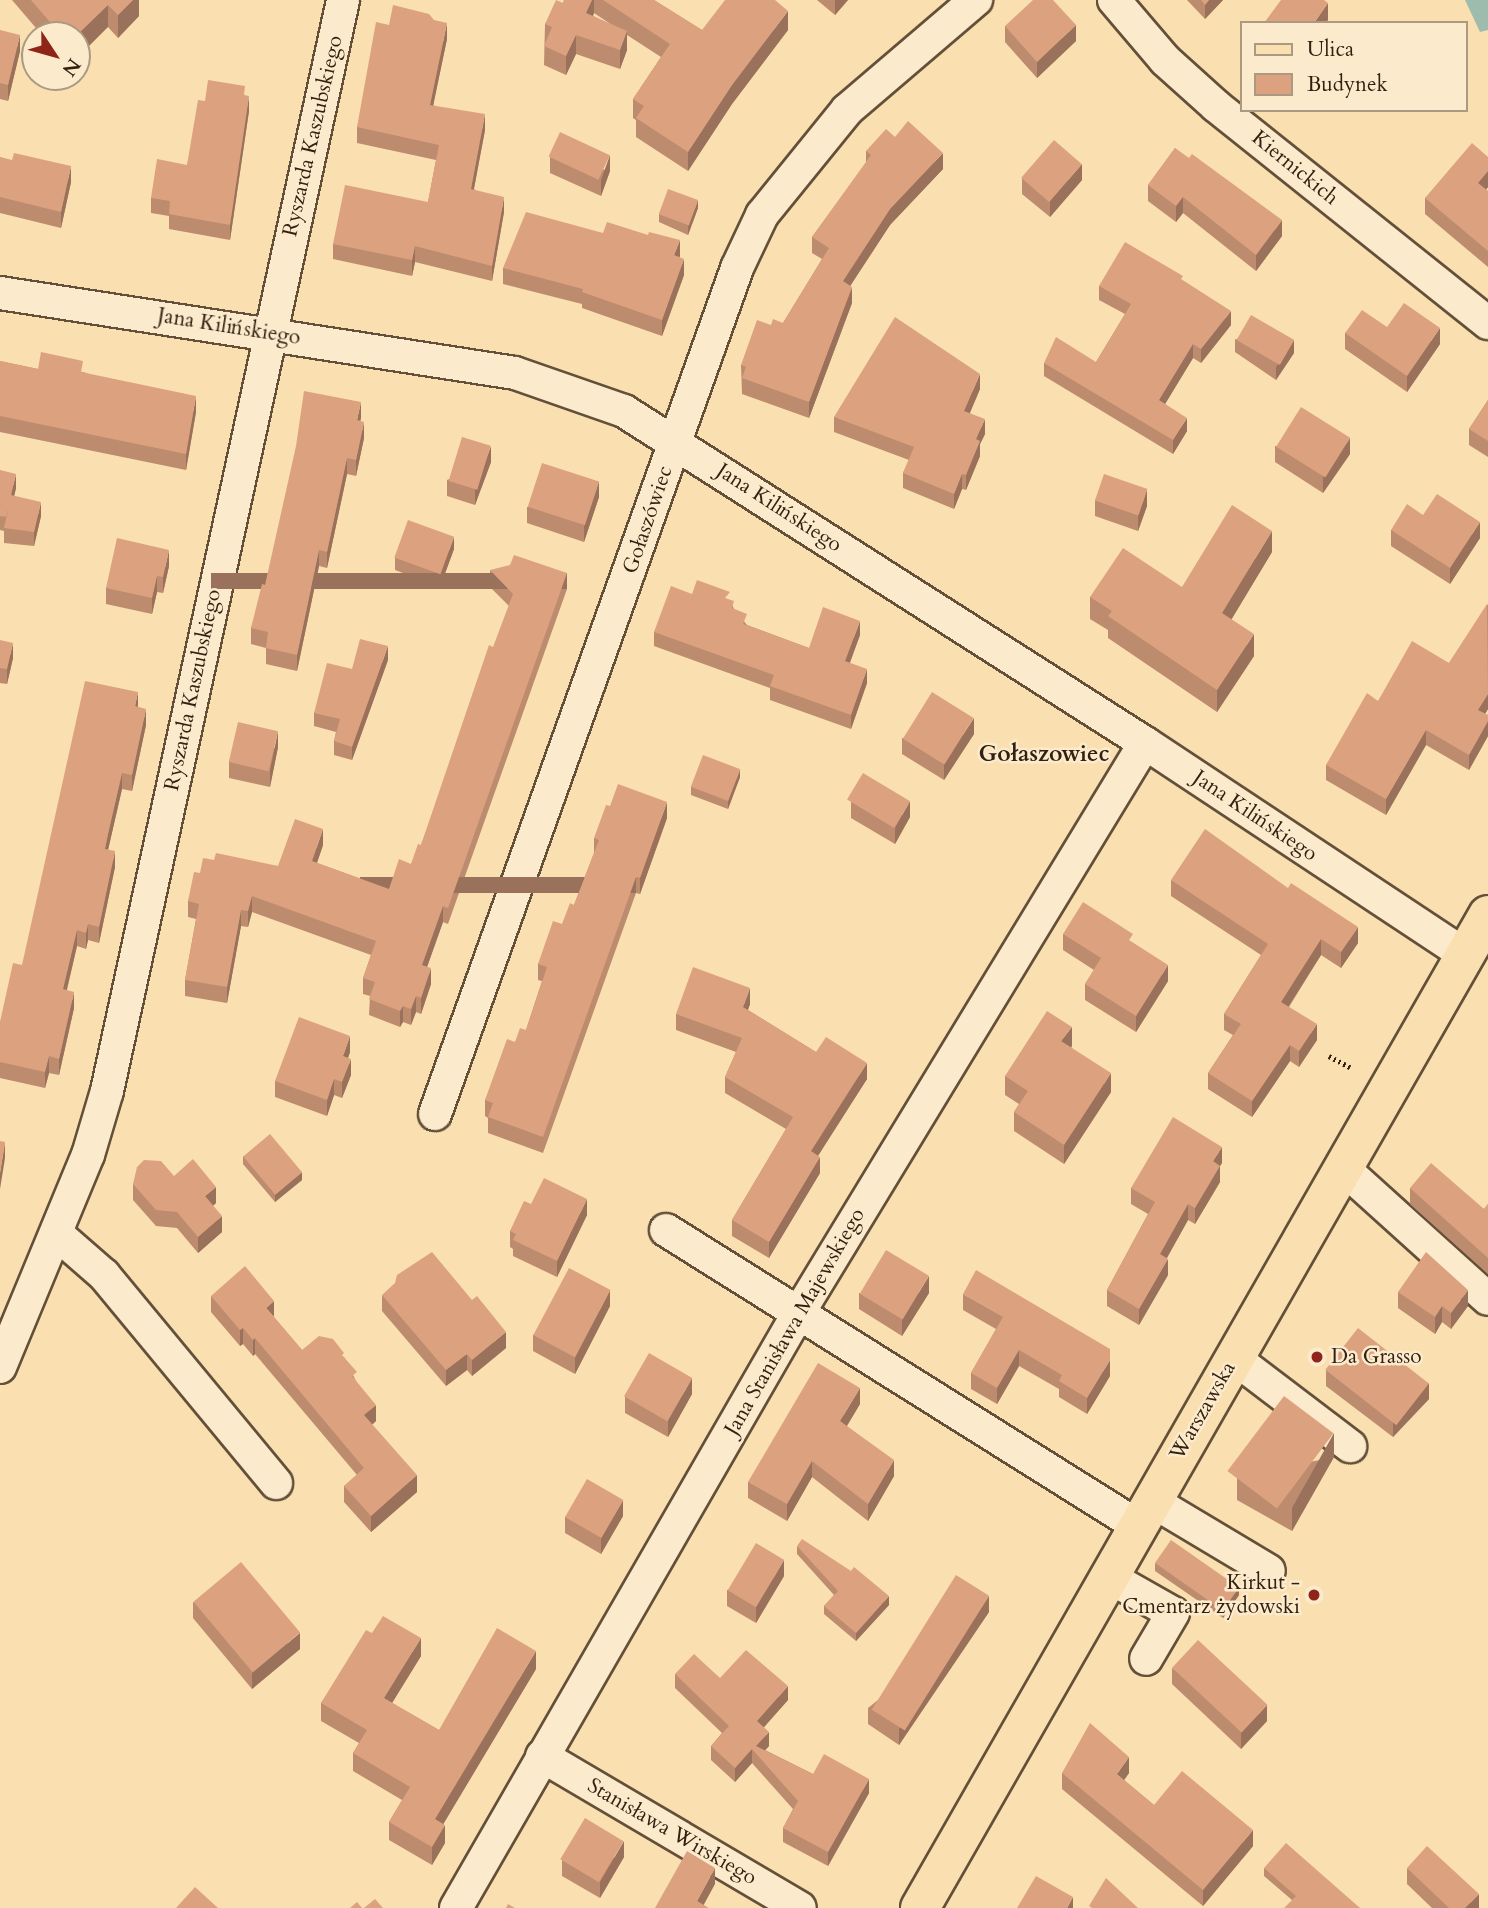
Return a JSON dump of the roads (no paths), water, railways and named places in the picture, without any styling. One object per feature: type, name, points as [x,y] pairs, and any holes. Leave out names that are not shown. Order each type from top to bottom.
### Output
[{"type":"main road","name":"Warszawska","points":[[920,1908],[1488,915]]},
{"type":"street","name":"Ryszarda Kaszubskiego","points":[[0,1367],[88,1155],[107,1091],[343,0]]},
{"type":"street","name":"Gołaszówiec","points":[[435,1114],[737,268],[762,215],[847,110],[976,0]]},
{"type":"street","name":"Kiernickich","points":[[1114,0],[1165,60],[1216,106],[1488,323]]},
{"type":"street","name":"Jana Kilińskiego","points":[[0,293],[515,373],[624,411],[675,441],[1145,743],[1465,955]]},
{"type":"street","name":"Jana Stanisława Majewskiego","points":[[456,1908],[798,1314],[1145,743]]},
{"type":"street","points":[[1343,1168],[1488,1299]]},
{"type":"street","points":[[666,1230],[798,1314],[1145,1513],[1269,1571]]},
{"type":"street","points":[[57,1234],[104,1275],[276,1483]]},
{"type":"street","points":[[1234,1358],[1350,1446]]},
{"type":"street","points":[[1109,1577],[1173,1613],[1146,1659]]},
{"type":"street","name":"Stanisława Wirskiego","points":[[542,1756],[800,1908]]},
{"type":"place","name":"Da Grasso","points":[[1317,1357]]},
{"type":"place","name":"Kirkut - Cmentarz żydowski","points":[[1314,1595]]},
{"type":"district","name":"Gołaszowiec","points":[[1044,754]]}]
